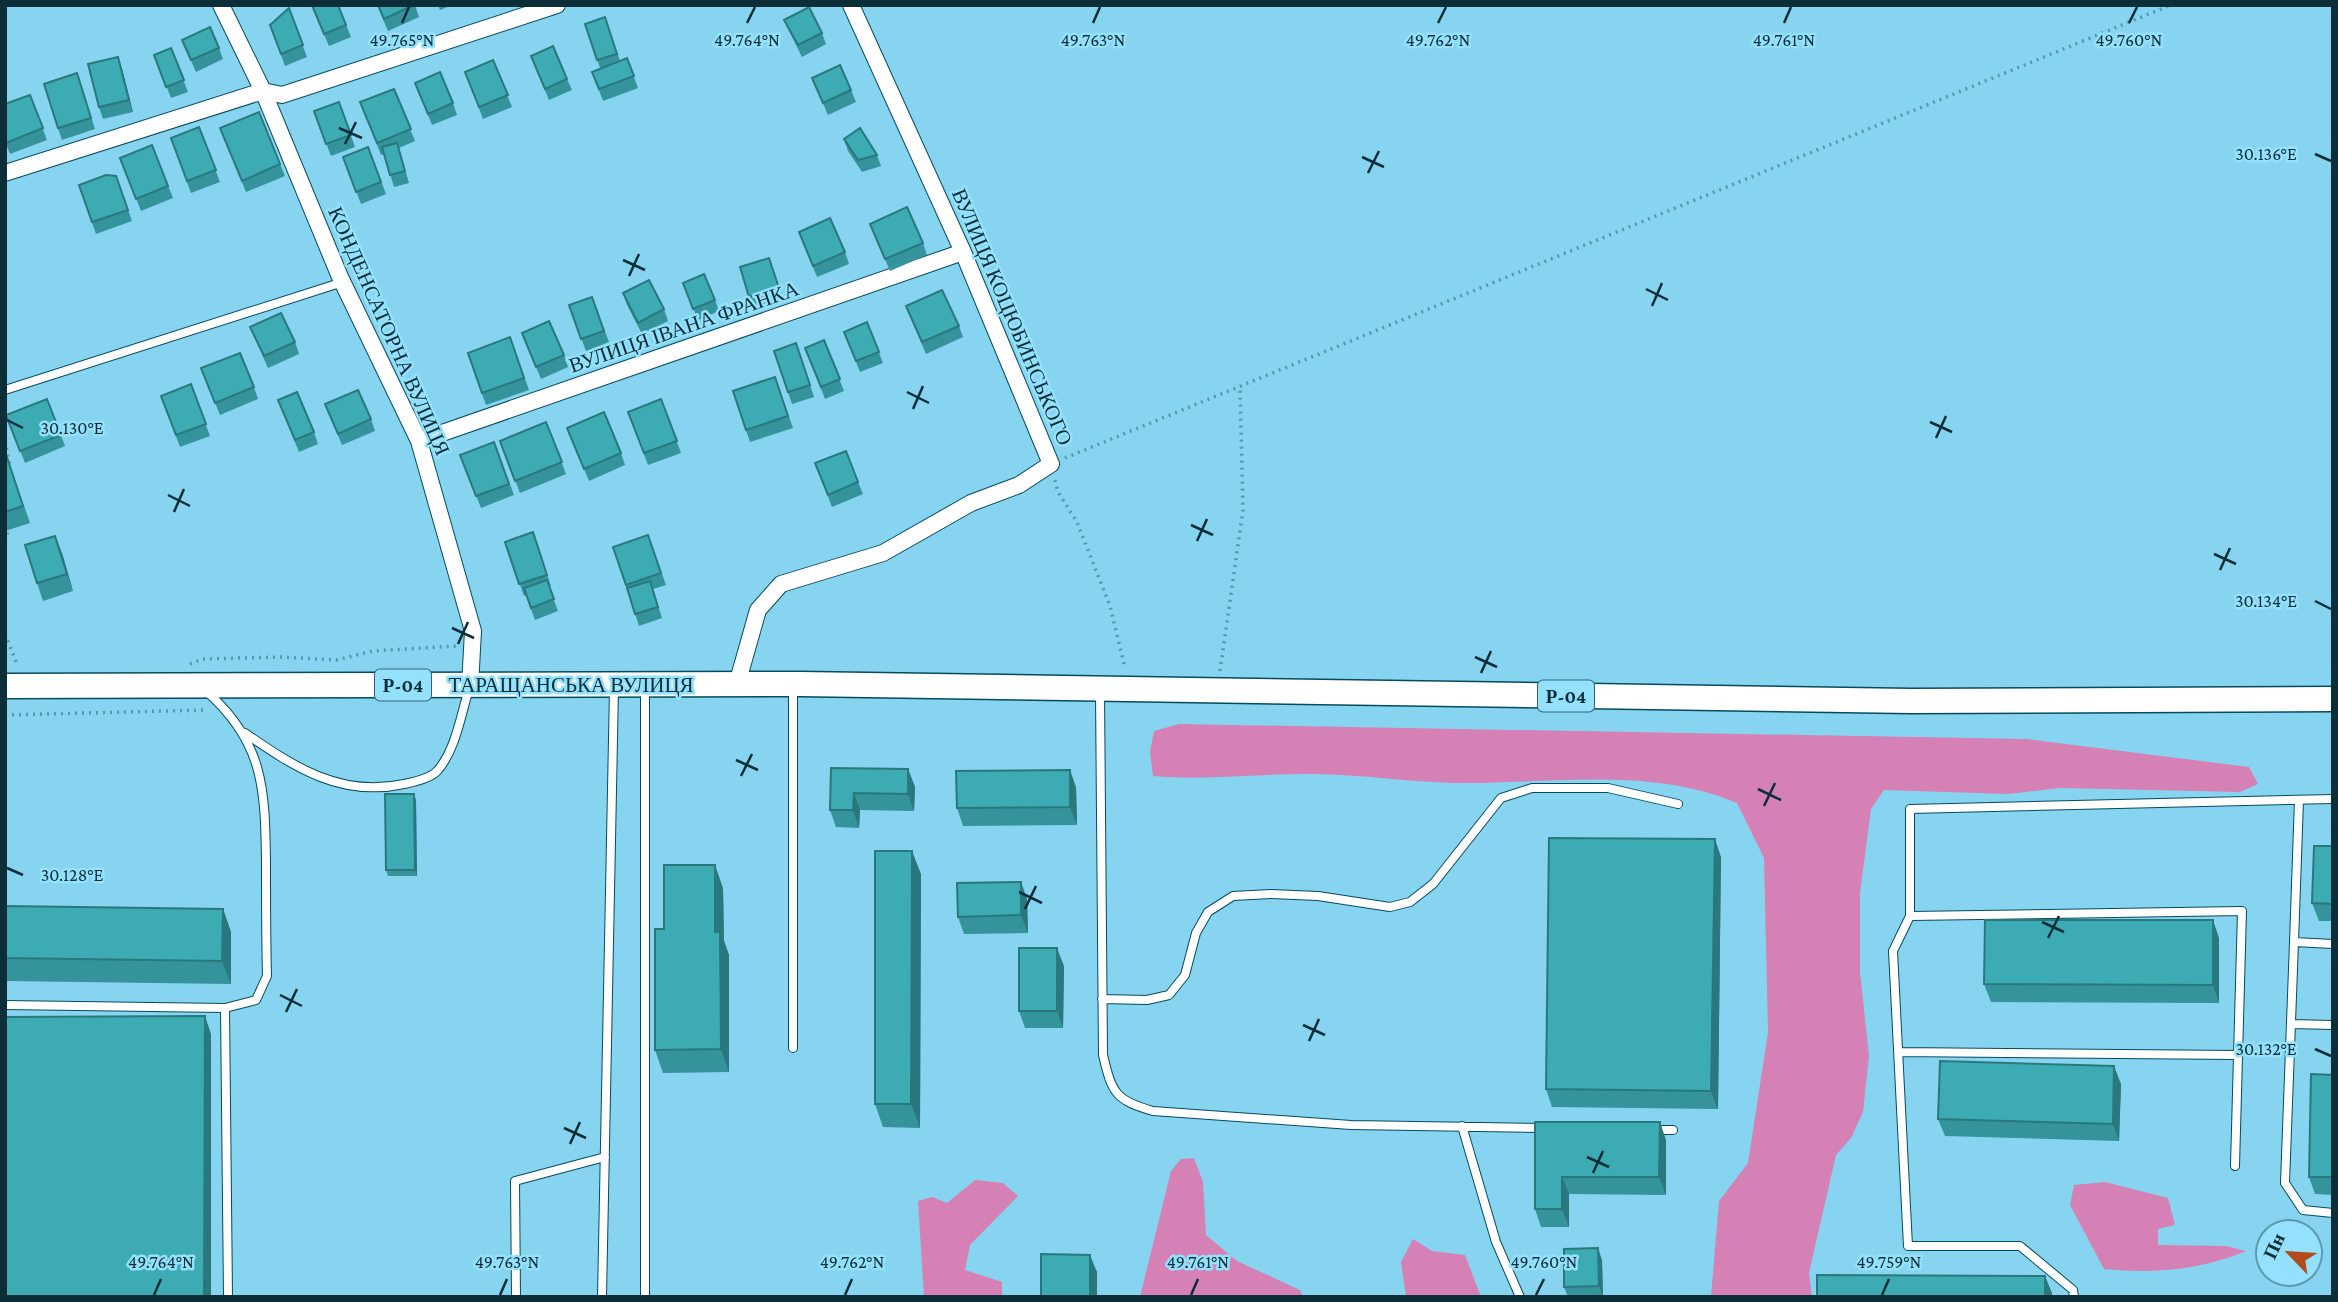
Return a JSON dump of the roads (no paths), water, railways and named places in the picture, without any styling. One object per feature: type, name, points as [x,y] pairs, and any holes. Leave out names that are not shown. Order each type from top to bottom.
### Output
[{"type":"main road","name":"ТАРАЩАНСЬКА ВУЛИЦЯ","points":[[15,686],[796,684]]},
{"type":"main road","name":"Р-04","points":[[796,684],[1911,701],[2333,699]]},
{"type":"street","name":"КОНДЕНСАТОРНА ВУЛИЦЯ","points":[[221,5],[263,91],[342,282],[419,441],[473,631],[470,686]]},
{"type":"street","points":[[5,173],[263,91],[282,95],[557,5]]},
{"type":"street","name":"ВУЛИЦЯ КОЦЮБИНСЬКОГО","points":[[737,684],[758,610],[782,584],[883,554],[971,503],[1019,485],[1051,464],[963,252],[851,5]]},
{"type":"street","name":"ВУЛИЦЯ ІВАНА ФРАНКА","points":[[419,441],[963,252]]},
{"type":"lane","points":[[5,390],[342,282]]},
{"type":"lane","points":[[5,1005],[225,1008],[256,1000],[267,976],[265,794],[258,764],[245,733],[227,709],[199,684]]},
{"type":"lane","points":[[793,1048],[796,684]]},
{"type":"lane","points":[[602,1297],[614,685]]},
{"type":"lane","points":[[645,685],[645,1297]]},
{"type":"lane","points":[[245,733],[283,759],[322,780],[388,788],[416,781],[438,771],[452,742],[470,686]]},
{"type":"lane","points":[[1100,689],[1103,1055],[1112,1089],[1128,1104],[1153,1111],[1351,1125],[1552,1128]]},
{"type":"lane","points":[[1102,999],[1147,1000],[1169,995],[1185,975],[1196,933],[1208,912],[1233,896],[1318,896],[1390,907],[1410,902],[1433,884],[1501,798],[1532,788],[1608,788],[1678,804]]},
{"type":"lane","points":[[2074,1297],[2073,1290],[2020,1246],[1908,1246],[1894,951],[1910,916],[1910,809],[2333,799]]},
{"type":"lane","points":[[2299,800],[2285,1183],[2303,1210],[2332,1214]]},
{"type":"lane","points":[[1910,916],[2242,911],[2235,1166]]},
{"type":"lane","points":[[2294,943],[2333,944]]},
{"type":"lane","points":[[225,1008],[228,1297]]},
{"type":"lane","points":[[2291,1024],[2333,1025]]},
{"type":"lane","points":[[1899,1052],[2238,1055]]},
{"type":"lane","points":[[1462,1126],[1496,1242],[1520,1297]]},
{"type":"lane","points":[[1646,1130],[1674,1130]]},
{"type":"lane","points":[[516,1297],[515,1181],[605,1157]]}]
